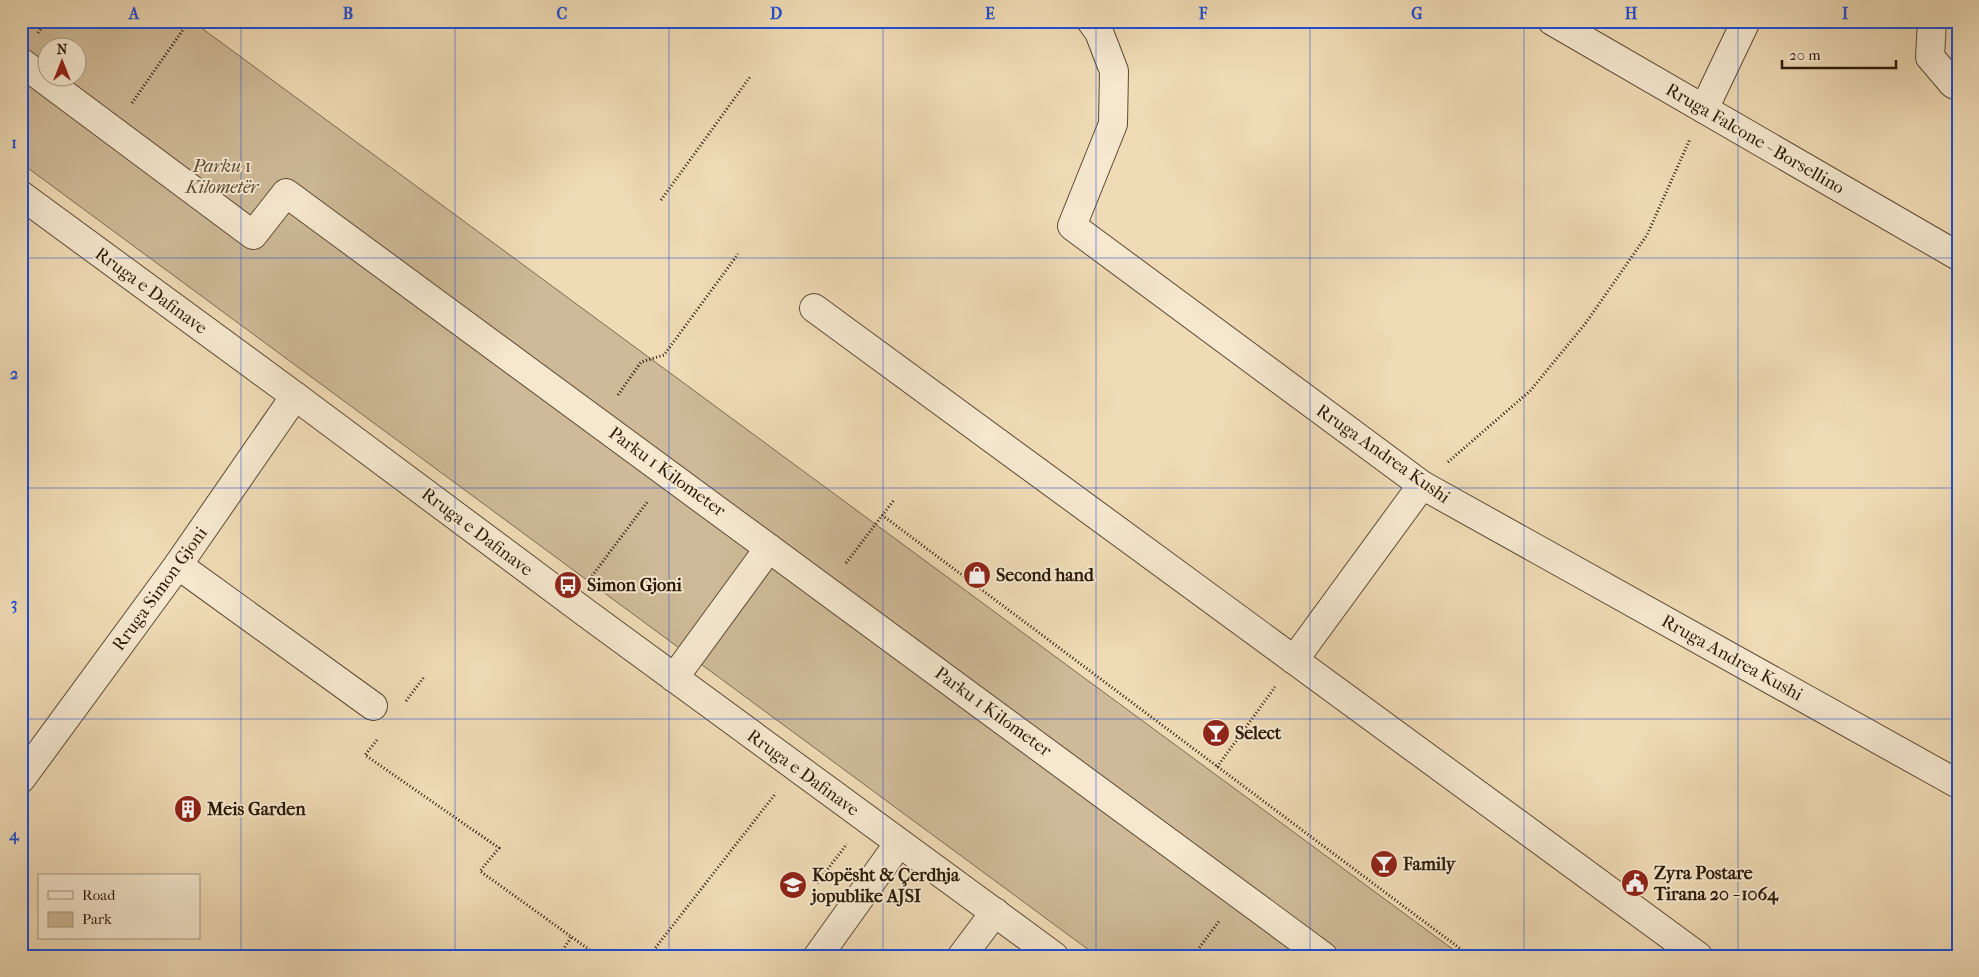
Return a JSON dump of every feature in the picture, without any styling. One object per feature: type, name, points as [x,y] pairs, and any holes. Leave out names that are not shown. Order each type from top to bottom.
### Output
[{"type":"street","name":"Rruga Andrea Kushi","points":[[1091,21],[1099,32],[1114,71],[1113,124],[1072,226],[1422,485],[1958,784]]},
{"type":"street","name":"Rruga Falcone - Borsellino","points":[[1552,21],[1958,256]]},
{"type":"street","points":[[1704,109],[1746,21]]},
{"type":"street","points":[[1932,21],[1930,56],[1953,84],[1958,86]]},
{"type":"street","name":"Parku 1 Kilometer","points":[[21,62],[253,235],[286,193],[1323,956]]},
{"type":"street","name":"Rruga e Dafinave","points":[[21,196],[1054,956]]},
{"type":"street","points":[[814,308],[1698,956]]},
{"type":"street","name":"Rruga Simon Gjoni","points":[[21,779],[178,565],[295,396]]},
{"type":"street","points":[[1294,660],[1422,485]]},
{"type":"street","points":[[674,678],[769,548]]},
{"type":"street","points":[[178,565],[374,706]]},
{"type":"street","points":[[818,956],[899,843]]},
{"type":"street","points":[[962,956],[995,912]]},
{"type":"path","points":[[113,130],[189,21]]},
{"type":"path","points":[[661,200],[750,77]]},
{"type":"path","points":[[1422,485],[1530,391],[1585,324],[1647,235],[1704,109]]},
{"type":"path","points":[[599,422],[641,362],[664,355],[738,254]]},
{"type":"path","points":[[572,603],[668,473]]},
{"type":"path","points":[[826,590],[894,500]]},
{"type":"path","points":[[882,515],[1470,956]]},
{"type":"path","points":[[1217,767],[1294,660]]},
{"type":"path","points":[[400,708],[424,677]]},
{"type":"path","points":[[377,739],[365,755],[499,848],[480,871],[598,956]]},
{"type":"path","points":[[649,956],[796,768]]},
{"type":"path","points":[[817,883],[842,850]]},
{"type":"path","points":[[1193,956],[1239,894]]},
{"type":"path","points":[[559,956],[572,936]]},
{"type":"green space","name":"Parku 1 Kilometër","points":[[21,21],[192,21],[1462,956],[1097,956],[21,163]]},
{"type":"place","name":"Second hand","points":[[977,575]]},
{"type":"place","name":"Simon Gjoni","points":[[568,585]]},
{"type":"place","name":"Select","points":[[1216,733]]},
{"type":"place","name":"Meis Garden","points":[[188,809]]},
{"type":"place","name":"Family","points":[[1384,864]]},
{"type":"place","name":"Zyra Postare Tirana 20 - 1064","points":[[1635,883]]},
{"type":"place","name":"Kopësht & Çerdhja jopublike AJSI","points":[[793,885]]}]
